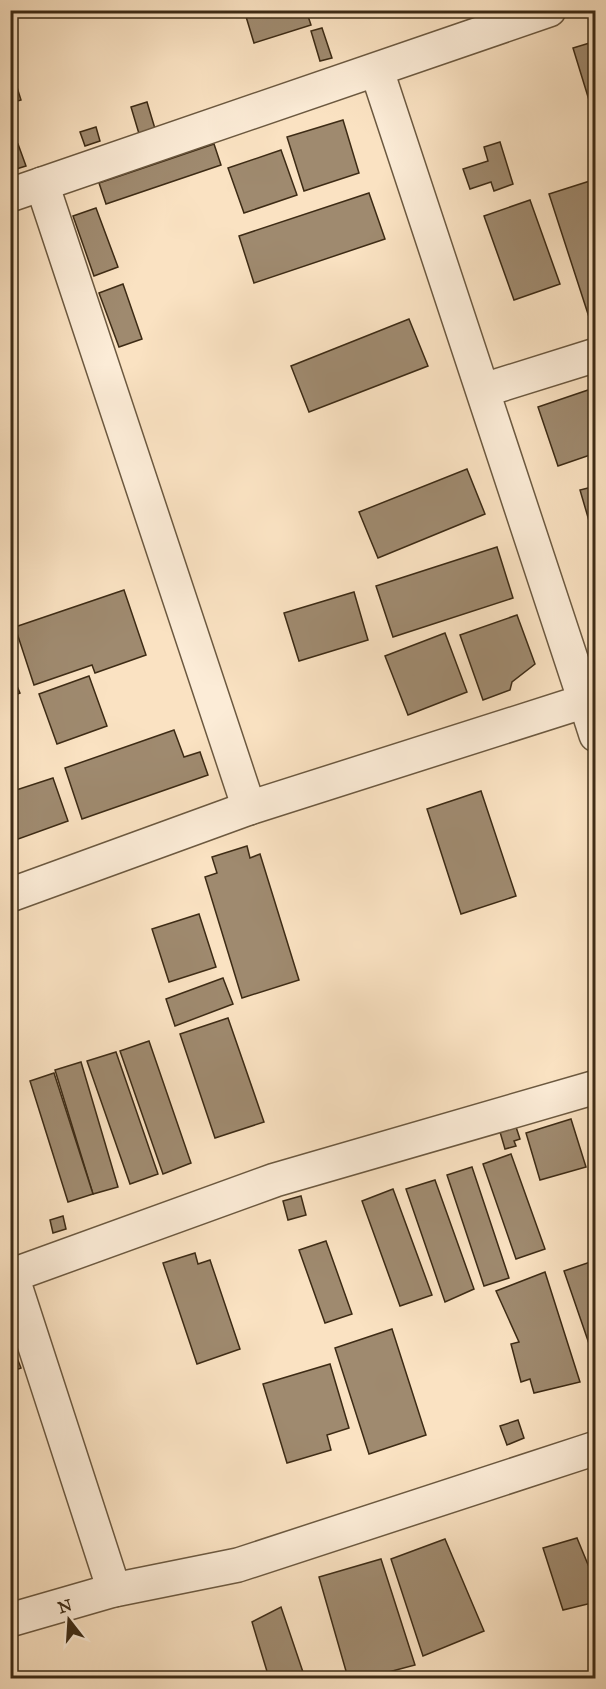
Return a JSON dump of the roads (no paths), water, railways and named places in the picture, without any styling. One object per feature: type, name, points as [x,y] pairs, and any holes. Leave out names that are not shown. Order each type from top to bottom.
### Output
[{"type":"street","points":[[10,195],[377,71],[549,10]]},
{"type":"street","points":[[377,71],[596,735]]},
{"type":"street","points":[[42,184],[249,808]]},
{"type":"street","points":[[484,390],[596,356]]},
{"type":"street","points":[[10,896],[249,808],[585,702]]},
{"type":"street","points":[[114,1590],[11,1276],[275,1180],[596,1087]]},
{"type":"street","points":[[10,1620],[114,1590],[238,1565],[596,1448]]}]
